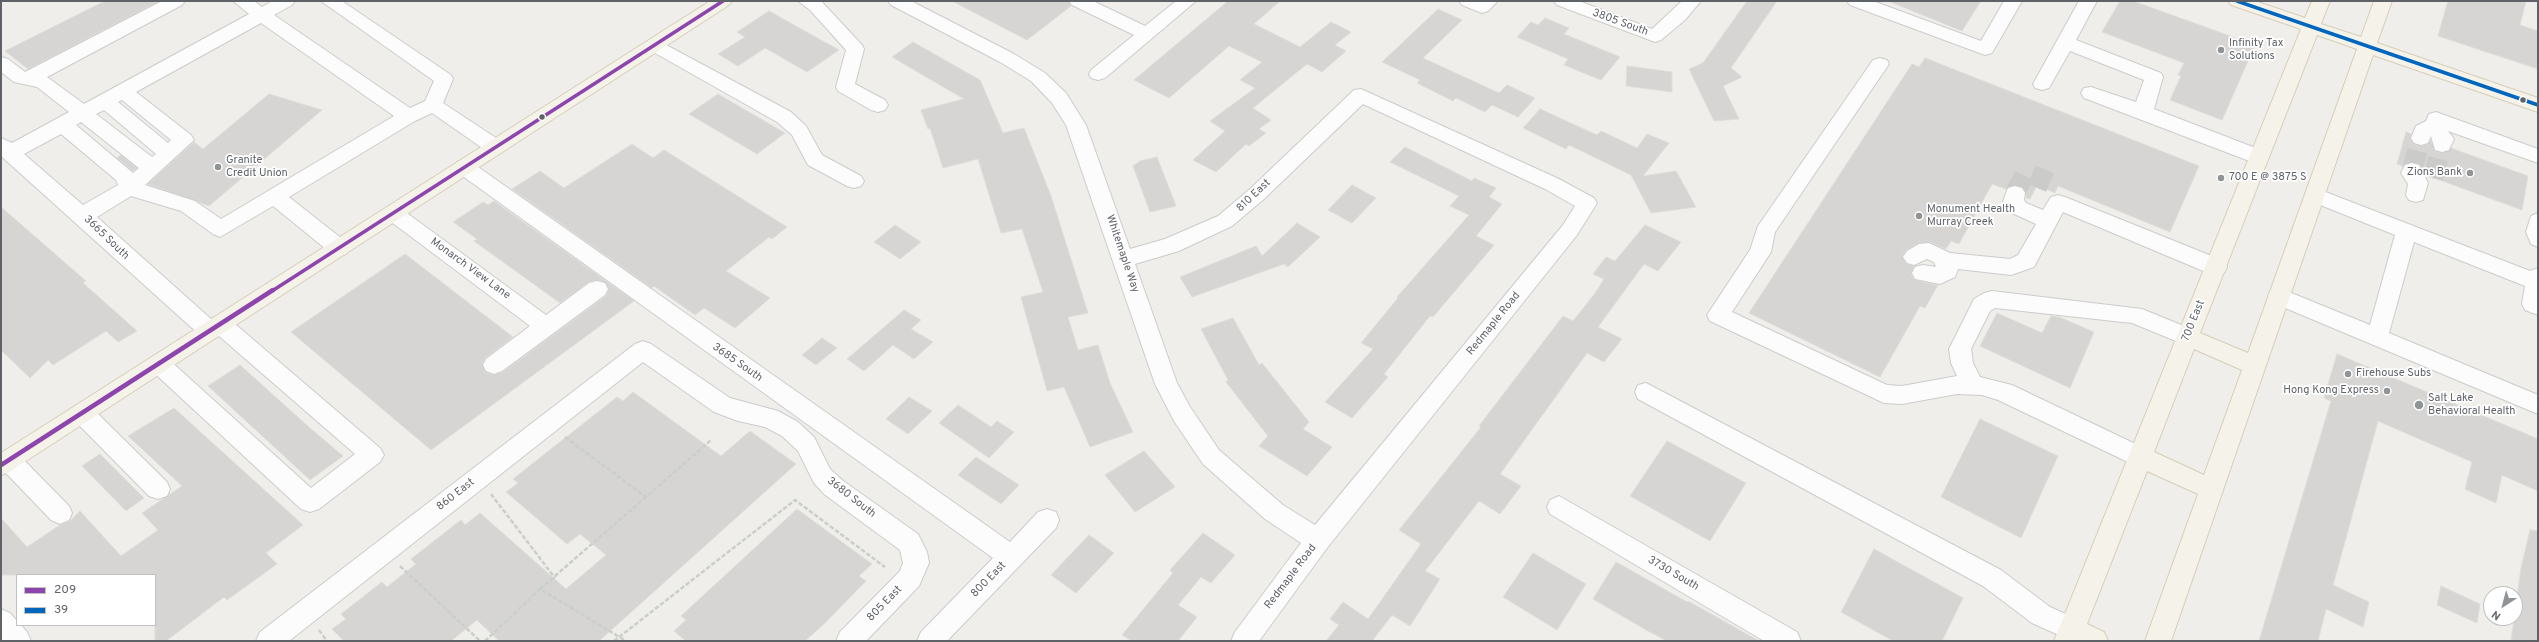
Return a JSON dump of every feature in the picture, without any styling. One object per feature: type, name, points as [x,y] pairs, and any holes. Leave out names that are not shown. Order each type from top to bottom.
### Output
[{"type":"main road","points":[[5,462],[723,1]]},
{"type":"main road","points":[[2237,1],[2538,105]]},
{"type":"main road","name":"700 East","points":[[2069,635],[2321,1]]},
{"type":"main road","points":[[2158,641],[2383,1]]},
{"type":"main road","points":[[2188,337],[2254,366]]},
{"type":"main road","points":[[2140,457],[2211,489]]},
{"type":"main road","points":[[2069,635],[2095,641]]},
{"type":"street","points":[[28,79],[176,1]]},
{"type":"street","points":[[242,1],[408,116]]},
{"type":"street","points":[[6,149],[93,107],[286,1]]},
{"type":"street","points":[[93,107],[155,165],[188,206],[220,229],[408,116],[434,105],[444,79],[330,1]]},
{"type":"street","points":[[808,1],[816,6],[854,49],[845,86],[878,105]]},
{"type":"street","name":"Whitemaple Way","points":[[897,1],[1007,58],[1038,77],[1059,98],[1076,125],[1124,259],[1166,384],[1182,414],[1211,457],[1241,485],[1274,512],[1318,540]]},
{"type":"street","points":[[1078,1],[1146,34]]},
{"type":"street","points":[[1098,74],[1187,1]]},
{"type":"street","name":"3805 South","points":[[1563,1],[1622,26],[1655,36],[1679,16],[1692,1]]},
{"type":"street","points":[[1856,1],[1985,49],[2013,1]]},
{"type":"street","points":[[2042,84],[2088,1]]},
{"type":"street","points":[[2065,43],[2154,77],[2144,112]]},
{"type":"street","points":[[655,45],[784,117],[799,131],[815,160],[854,181]]},
{"type":"street","points":[[1,63],[20,78],[43,82],[93,107],[184,140],[155,165],[83,215]]},
{"type":"street","points":[[1880,64],[1765,231],[1760,252],[1718,315],[1884,394],[1902,395],[1957,385],[1972,385],[2004,392],[2140,457]]},
{"type":"street","points":[[2091,92],[2260,157]]},
{"type":"street","name":"810 East","points":[[1124,259],[1172,245],[1225,221],[1257,194],[1361,95]]},
{"type":"street","name":"Redmaple Road","points":[[1244,641],[1318,540],[1570,230],[1587,203],[1552,184],[1361,95]]},
{"type":"street","points":[[434,105],[495,147]]},
{"type":"street","points":[[93,107],[124,176],[155,165]]},
{"type":"street","points":[[2442,145],[2444,139],[2428,131],[2436,120],[2444,121],[2538,156]]},
{"type":"street","name":"3665 South","points":[[6,149],[83,215],[118,247],[131,262],[372,455],[310,502],[159,364]]},
{"type":"street","name":"3685 South","points":[[464,167],[1011,557]]},
{"type":"street","points":[[2015,193],[2013,201],[2019,208],[2048,221]]},
{"type":"street","points":[[1918,265],[1935,276],[1945,274],[1948,268],[1945,260],[2011,266],[2026,261],[2048,221],[2058,194],[2216,267]]},
{"type":"street","points":[[274,196],[339,248]]},
{"type":"street","points":[[2315,196],[2537,279],[2533,304],[2538,307]]},
{"type":"street","name":"Monarch View Lane","points":[[393,213],[546,326]]},
{"type":"street","points":[[2538,221],[2536,232],[2538,239]]},
{"type":"street","points":[[2377,338],[2407,231]]},
{"type":"street","points":[[494,365],[597,289]]},
{"type":"street","points":[[2279,296],[2538,405]]},
{"type":"street","points":[[1972,385],[1962,363],[1960,349],[1982,305],[1992,299],[2134,315],[2188,337]]},
{"type":"street","name":"3680 South","points":[[643,350],[722,405],[738,412],[770,418],[790,429],[806,444],[822,476],[833,487],[909,542],[915,552],[916,563]]},
{"type":"street","name":"860 East","points":[[269,641],[643,350]]},
{"type":"street","points":[[1646,392],[1992,578],[2069,635]]},
{"type":"street","points":[[82,413],[158,490]]},
{"type":"street","points":[[5,462],[60,513]]},
{"type":"street","name":"3730 South","points":[[1558,507],[1788,641]]},
{"type":"street","name":"800 East","points":[[930,641],[1047,520]]},
{"type":"street","name":"805 East","points":[[849,641],[904,585],[916,563]]},
{"type":"street","points":[[1,621],[18,641]]},
{"type":"path","points":[[562,435],[646,497]]},
{"type":"path","points":[[485,641],[540,589],[555,578],[711,440]]},
{"type":"path","points":[[490,492],[555,578]]},
{"type":"path","points":[[614,641],[795,500],[885,567]]},
{"type":"path","points":[[398,564],[480,641]]},
{"type":"path","points":[[540,589],[626,641]]},
{"type":"path","points":[[317,628],[327,641]]},
{"type":"building","points":[[105,1],[159,1],[28,69],[5,51]]},
{"type":"building","points":[[952,1],[1068,1],[1071,6],[1027,40]]},
{"type":"building","points":[[1228,1],[1280,1],[1254,24],[1300,47],[1331,22],[1351,32],[1335,45],[1346,51],[1322,72],[1307,64],[1253,108],[1271,120],[1259,129],[1266,133],[1249,146],[1246,144],[1216,172],[1193,160],[1225,131],[1210,121],[1255,88],[1240,80],[1262,62],[1229,46],[1169,98],[1134,80]]},
{"type":"building","points":[[1747,1],[1777,1],[1731,68],[1742,77],[1723,86],[1739,119],[1714,121],[1689,69],[1703,63]]},
{"type":"building","points":[[1888,1],[1981,1],[1962,31]]},
{"type":"building","points":[[2120,1],[2133,1],[2255,45],[2222,120],[2170,100],[2181,76],[2178,75],[2184,63],[2102,32]]},
{"type":"building","points":[[2448,1],[2526,1],[2520,25],[2538,31],[2538,69],[2438,36]]},
{"type":"building","points":[[1438,9],[1462,20],[1423,58],[1499,93],[1507,85],[1535,98],[1518,117],[1492,105],[1485,112],[1456,98],[1453,101],[1417,83],[1420,80],[1382,62]]},
{"type":"building","points":[[769,11],[839,50],[807,72],[765,48],[738,66],[718,54],[745,37],[737,32]]},
{"type":"building","points":[[1545,18],[1569,28],[1564,34],[1620,57],[1601,80],[1564,65],[1568,59],[1517,37],[1531,22],[1538,25]]},
{"type":"building","points":[[913,42],[980,80],[1003,133],[1024,128],[1051,196],[1088,313],[1068,317],[1078,350],[1098,345],[1110,383],[1133,432],[1090,447],[1064,387],[1047,391],[1021,297],[1043,292],[1022,229],[1001,233],[978,159],[943,168],[930,128],[928,129],[921,110],[964,99],[892,57]]},
{"type":"building","name":"Monument Health Murray Creek","points":[[1925,58],[2199,166],[2170,232],[2058,186],[2055,193],[2037,185],[2030,199],[2026,198],[2026,192],[2022,187],[2015,185],[2006,189],[1992,184],[1959,244],[1951,241],[1946,249],[1930,242],[1919,243],[1906,250],[1902,256],[1906,264],[1914,266],[1911,274],[1914,280],[1938,285],[1925,308],[1920,306],[1880,377],[1749,313],[1912,64],[1919,67]]},
{"type":"building","points":[[1627,66],[1672,72],[1672,92],[1626,86]]},
{"type":"building","points":[[269,94],[322,110],[209,206],[148,184],[194,142],[203,149]]},
{"type":"building","points":[[718,94],[785,133],[757,154],[689,114]]},
{"type":"building","points":[[1540,109],[1597,135],[1601,131],[1637,148],[1647,134],[1669,143],[1643,176],[1676,171],[1696,207],[1651,213],[1631,175],[1569,145],[1566,149],[1523,128]]},
{"type":"building","name":"Zions Bank","points":[[2406,132],[2411,134],[2410,139],[2414,144],[2421,146],[2428,144],[2431,141],[2435,151],[2442,153],[2451,148],[2528,176],[2522,210],[2426,175],[2419,164],[2412,162],[2403,166],[2397,164]]},
{"type":"building","points":[[632,144],[653,158],[664,150],[787,227],[772,239],[769,237],[726,271],[770,298],[735,328],[704,308],[695,315],[654,286],[652,288],[512,189],[540,171],[564,188]]},
{"type":"building","points":[[1405,147],[1472,181],[1474,178],[1496,188],[1489,197],[1502,204],[1476,236],[1494,245],[1433,317],[1430,316],[1384,374],[1388,377],[1352,418],[1325,402],[1373,349],[1361,343],[1398,298],[1397,297],[1469,215],[1450,206],[1459,196],[1390,162]]},
{"type":"building","points":[[121,155],[137,168],[133,171],[117,158]]},
{"type":"building","points":[[1157,157],[1176,206],[1150,212],[1133,166],[1140,161]]},
{"type":"building","points":[[1352,185],[1376,198],[1352,223],[1328,210]]},
{"type":"building","points":[[494,201],[634,301],[431,450],[291,332],[405,254],[513,337],[485,358],[482,364],[485,372],[493,375],[503,372],[606,296],[609,288],[605,282],[597,280],[589,282],[560,303],[474,241],[477,239],[453,222],[483,202],[488,205]]},
{"type":"building","points":[[1,207],[86,281],[83,283],[137,331],[118,342],[106,331],[53,365],[48,360],[30,378],[1,350]]},
{"type":"building","points":[[1297,223],[1320,237],[1288,267],[1284,264],[1192,297],[1180,277],[1256,246],[1262,256]]},
{"type":"building","points":[[895,225],[921,242],[900,259],[874,242]]},
{"type":"building","points":[[1645,225],[1681,242],[1658,271],[1644,264],[1598,327],[1622,339],[1604,362],[1587,353],[1500,474],[1521,486],[1500,514],[1479,501],[1425,571],[1440,579],[1410,626],[1392,615],[1372,641],[1326,641],[1339,625],[1330,619],[1343,602],[1368,619],[1421,544],[1399,530],[1481,427],[1479,426],[1563,316],[1573,321],[1596,292],[1604,279],[1593,274],[1606,257],[1615,261]]},
{"type":"building","points":[[904,310],[921,320],[911,329],[933,342],[914,359],[893,345],[864,371],[847,359]]},
{"type":"building","points":[[1997,313],[2042,333],[2051,316],[2059,317],[2094,332],[2070,388],[1980,346]]},
{"type":"building","points":[[1233,318],[1259,365],[1262,363],[1309,422],[1303,429],[1332,447],[1307,476],[1259,446],[1268,436],[1226,382],[1228,380],[1201,329]]},
{"type":"building","points":[[822,338],[837,348],[816,365],[802,355]]},
{"type":"building","points":[[2337,354],[2538,439],[2538,491],[2502,475],[2496,503],[2465,489],[2472,462],[2378,421],[2333,585],[2369,602],[2363,627],[2326,609],[2318,641],[2259,641],[2331,401],[2324,398]]},
{"type":"building","points":[[240,365],[343,456],[310,480],[208,386]]},
{"type":"building","points":[[633,392],[721,456],[750,431],[796,464],[599,641],[499,641],[477,620],[451,641],[344,641],[332,629],[346,619],[341,614],[382,582],[387,587],[416,564],[411,559],[461,520],[465,525],[480,513],[566,589],[606,555],[580,534],[567,544],[506,492],[518,483],[513,479],[617,397],[623,401]]},
{"type":"building","points":[[909,397],[932,411],[908,434],[886,419]]},
{"type":"building","points":[[958,405],[991,427],[997,421],[1014,432],[989,458],[939,423]]},
{"type":"building","points":[[174,408],[303,525],[266,553],[277,564],[227,600],[224,597],[166,641],[155,641],[156,574],[1,575],[1,518],[27,547],[60,525],[70,521],[80,511],[121,556],[158,530],[142,513],[182,486],[128,436]]},
{"type":"building","points":[[1980,419],[2058,456],[2021,538],[1941,497]]},
{"type":"building","points":[[1667,441],[1746,483],[1710,541],[1630,496]]},
{"type":"building","points":[[1144,451],[1175,487],[1135,512],[1105,475]]},
{"type":"building","points":[[100,454],[144,498],[126,511],[82,466]]},
{"type":"building","points":[[976,457],[1019,485],[1001,504],[958,475]]},
{"type":"building","points":[[797,509],[872,564],[859,576],[866,581],[825,623],[805,641],[686,641],[674,631],[686,620],[681,616]]},
{"type":"building","points":[[2530,530],[2538,531],[2538,641],[2511,641],[2513,626],[2523,626],[2523,586],[2519,586]]},
{"type":"building","points":[[1203,533],[1235,555],[1211,583],[1201,577],[1178,605],[1197,617],[1178,641],[1132,641],[1122,635],[1173,573],[1170,570]]},
{"type":"building","points":[[1089,535],[1114,553],[1076,593],[1051,575]]},
{"type":"building","points":[[1874,549],[1963,598],[1942,641],[1893,641],[1841,612]]},
{"type":"building","points":[[1533,553],[1586,584],[1557,630],[1503,597]]},
{"type":"building","points":[[1616,562],[1759,641],[1667,641],[1646,630],[1593,599]]},
{"type":"building","points":[[2441,586],[2480,604],[2477,623],[2437,605]]},
{"type":"tunnel","points":[[2412,170],[2421,138]]},
{"type":"tunnel","points":[[2433,178],[2442,145]]},
{"type":"tunnel","points":[[2015,193],[2026,172],[2058,186]]},
{"type":"transit line","name":"209","points":[[1,465],[723,1]]},
{"type":"transit line","name":"39","points":[[2237,1],[2538,105]]},
{"type":"place","name":"Infinity Tax Solutions","points":[[2221,50]]},
{"type":"place","name":"Granite Credit Union","points":[[218,167]]},
{"type":"place","name":"Zions Bank","points":[[2470,173]]},
{"type":"place","name":"700 E @ 3875 S","points":[[2221,178]]},
{"type":"place","name":"Monument Health Murray Creek","points":[[1919,216]]},
{"type":"place","name":"Firehouse Subs","points":[[2348,374]]},
{"type":"place","name":"Hong Kong Express","points":[[2387,391]]},
{"type":"place","name":"Salt Lake Behavioral Health","points":[[2419,405]]}]
